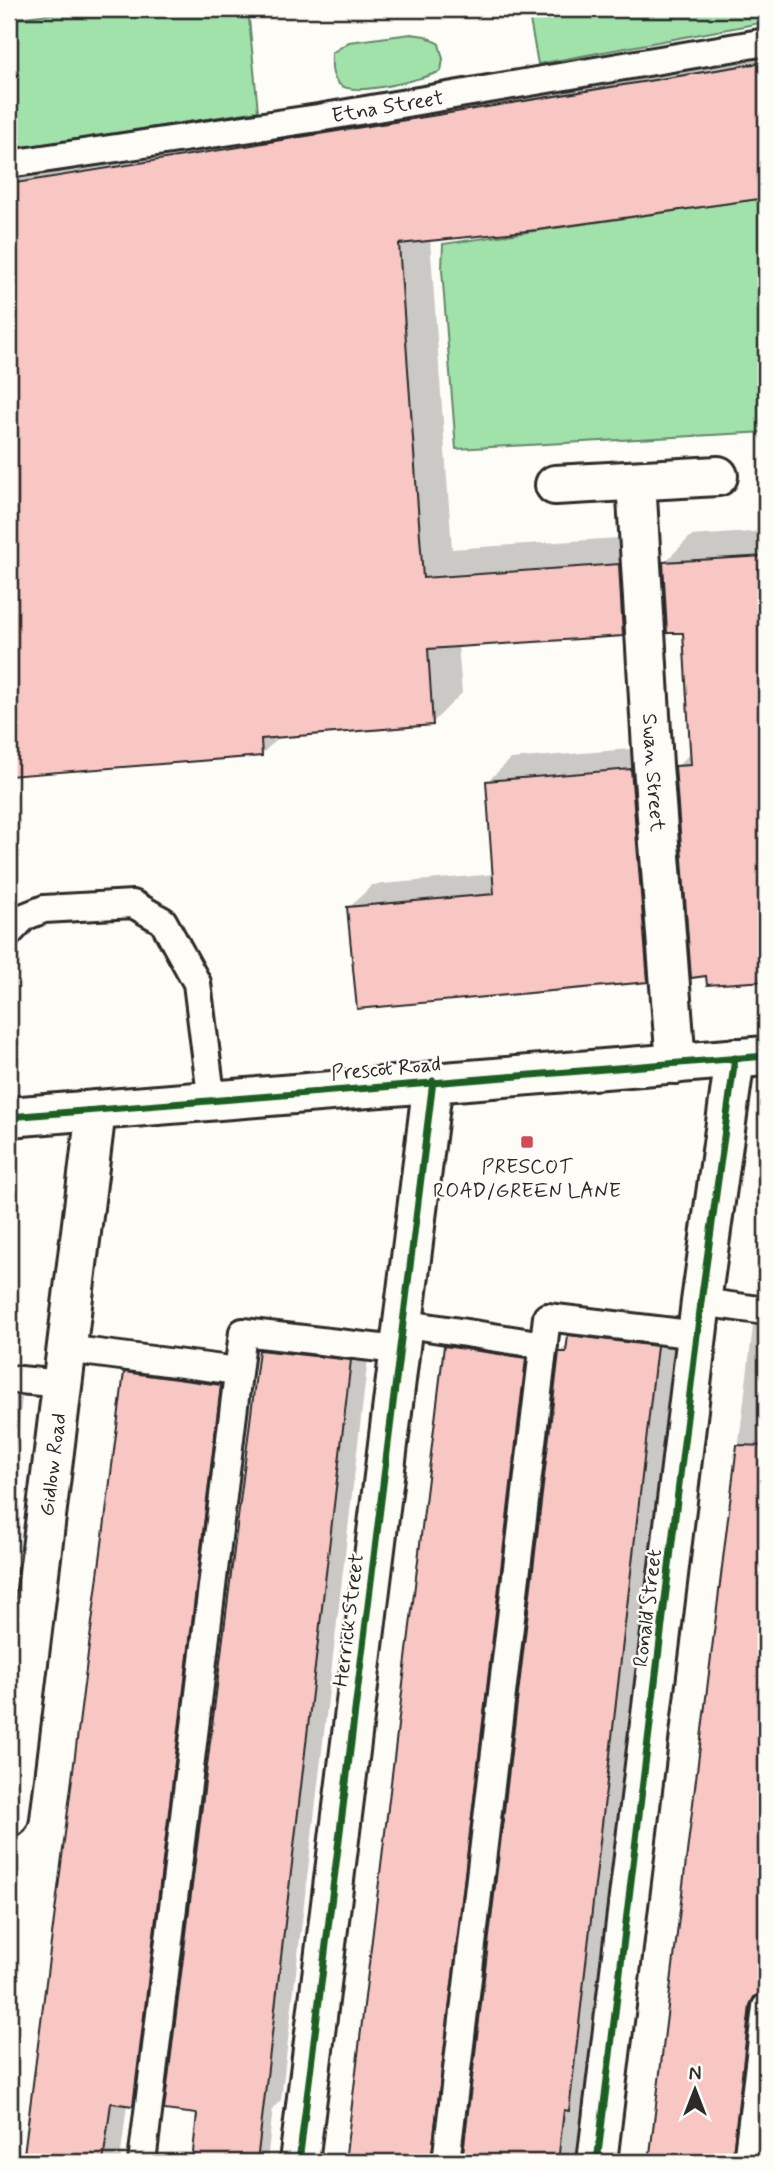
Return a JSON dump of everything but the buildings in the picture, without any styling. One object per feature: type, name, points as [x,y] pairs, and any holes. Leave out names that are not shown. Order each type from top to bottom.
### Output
[{"type":"street","points":[[555,485],[718,476]]},
{"type":"street","name":"Swan Street","points":[[636,481],[676,1065]]},
{"type":"street","name":"Prescot Road","points":[[9,1117],[212,1103],[433,1081],[676,1065],[751,1057]]},
{"type":"street","name":"Ronald Street","points":[[597,2162],[699,1319],[751,1057]]},
{"type":"street","name":"Herrick Street","points":[[299,2162],[433,1081]]},
{"type":"street","name":"Gidlow Road","points":[[9,1817],[96,1110]]},
{"type":"lane","name":"Etna Street","points":[[9,164],[318,118],[766,42]]},
{"type":"lane","points":[[9,933],[24,917],[44,909],[133,904],[163,921],[193,970],[197,983],[212,1103]]},
{"type":"lane","points":[[446,2162],[547,1317],[699,1319],[766,1311]]},
{"type":"lane","points":[[142,2162],[243,1332],[544,1345]]},
{"type":"lane","points":[[9,1379],[64,1366],[238,1371]]},
{"type":"lane","points":[[747,2162],[766,2007]]},
{"type":"green space","points":[[91,9],[248,9],[258,111],[15,149],[9,99],[9,19]]},
{"type":"green space","points":[[528,9],[766,9],[766,22],[538,64]]},
{"type":"green space","points":[[411,34],[425,36],[439,44],[443,59],[441,71],[373,88],[347,88],[336,81],[332,69],[332,53],[349,42]]},
{"type":"green space","points":[[766,198],[766,432],[456,449],[442,270],[443,244]]},
{"type":"cycle path","points":[[9,1117],[766,1056]]},
{"type":"cycle path","points":[[597,2162],[701,1302],[735,1058]]},
{"type":"cycle path","points":[[299,2162],[433,1081]]},
{"type":"place","name":"PRESCOT ROAD/GREEN LANE","points":[[527,1142]]}]
